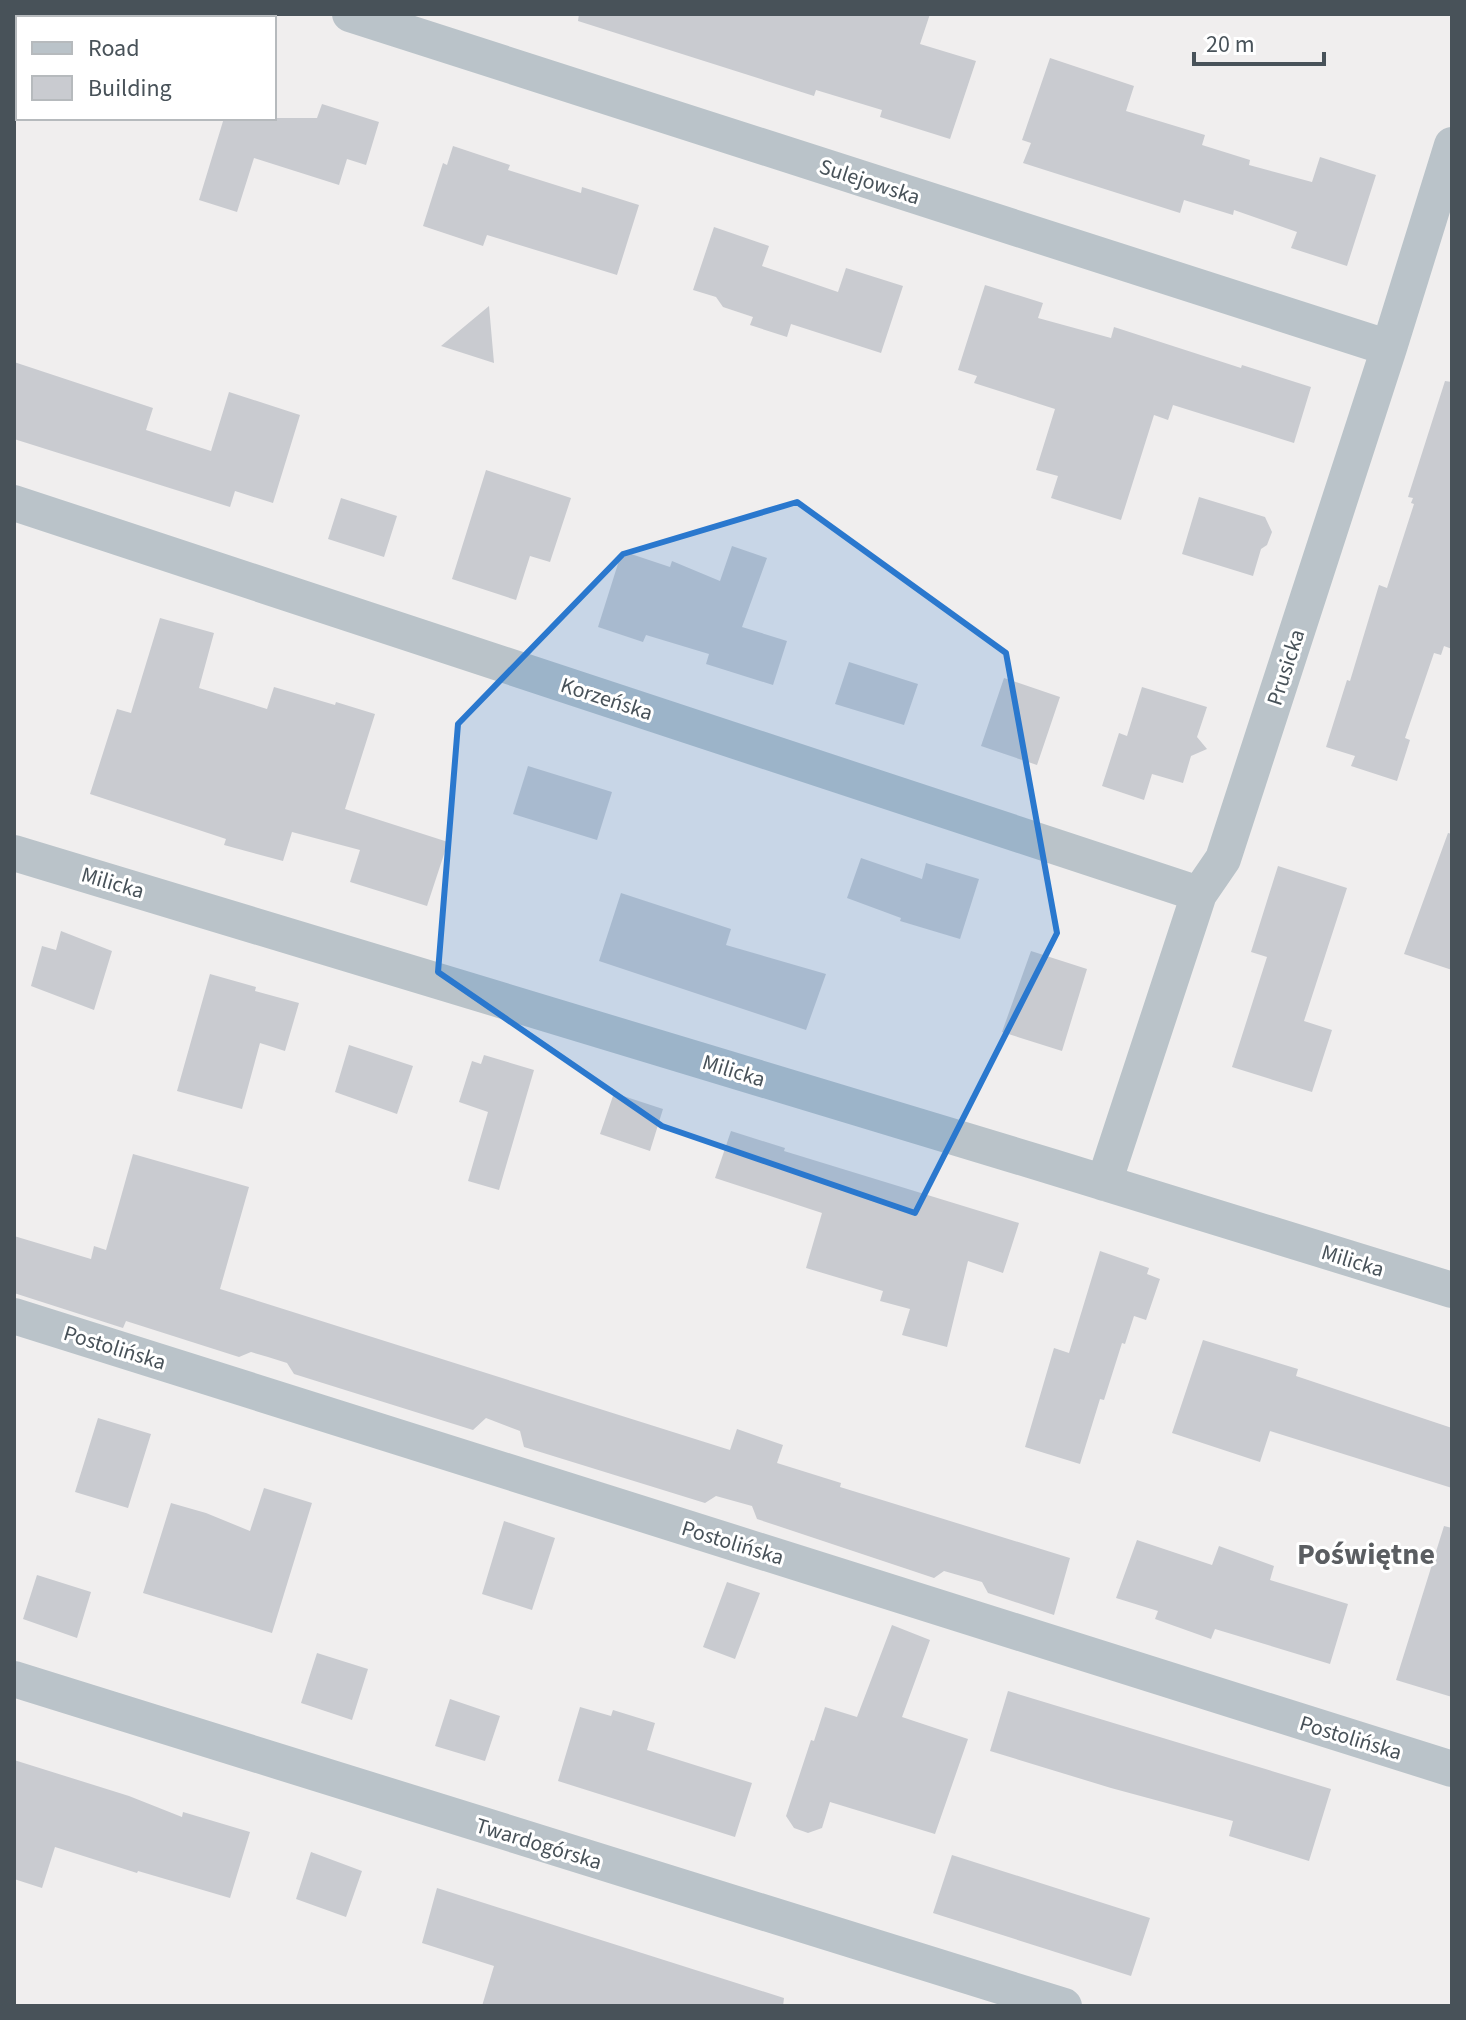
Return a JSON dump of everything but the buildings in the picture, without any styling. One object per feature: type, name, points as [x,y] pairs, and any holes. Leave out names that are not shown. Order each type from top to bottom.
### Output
[{"type":"street","name":"Sulejowska","points":[[350,14],[1389,348]]},
{"type":"street","name":"Prusicka","points":[[1104,1183],[1199,894],[1223,859],[1452,145]]},
{"type":"street","name":"Korzeńska","points":[[14,503],[1199,894]]},
{"type":"street","name":"Milicka","points":[[14,853],[1452,1290]]},
{"type":"street","name":"Postolińska","points":[[14,1316],[1452,1769]]},
{"type":"street","name":"Twardogórska","points":[[14,1679],[1064,2006]]},
{"type":"highlighted area","points":[[797,502],[1006,653],[1057,933],[915,1213],[662,1126],[438,972],[458,724],[623,554]]},
{"type":"district","name":"Poświętne","points":[[1366,1554]]}]
